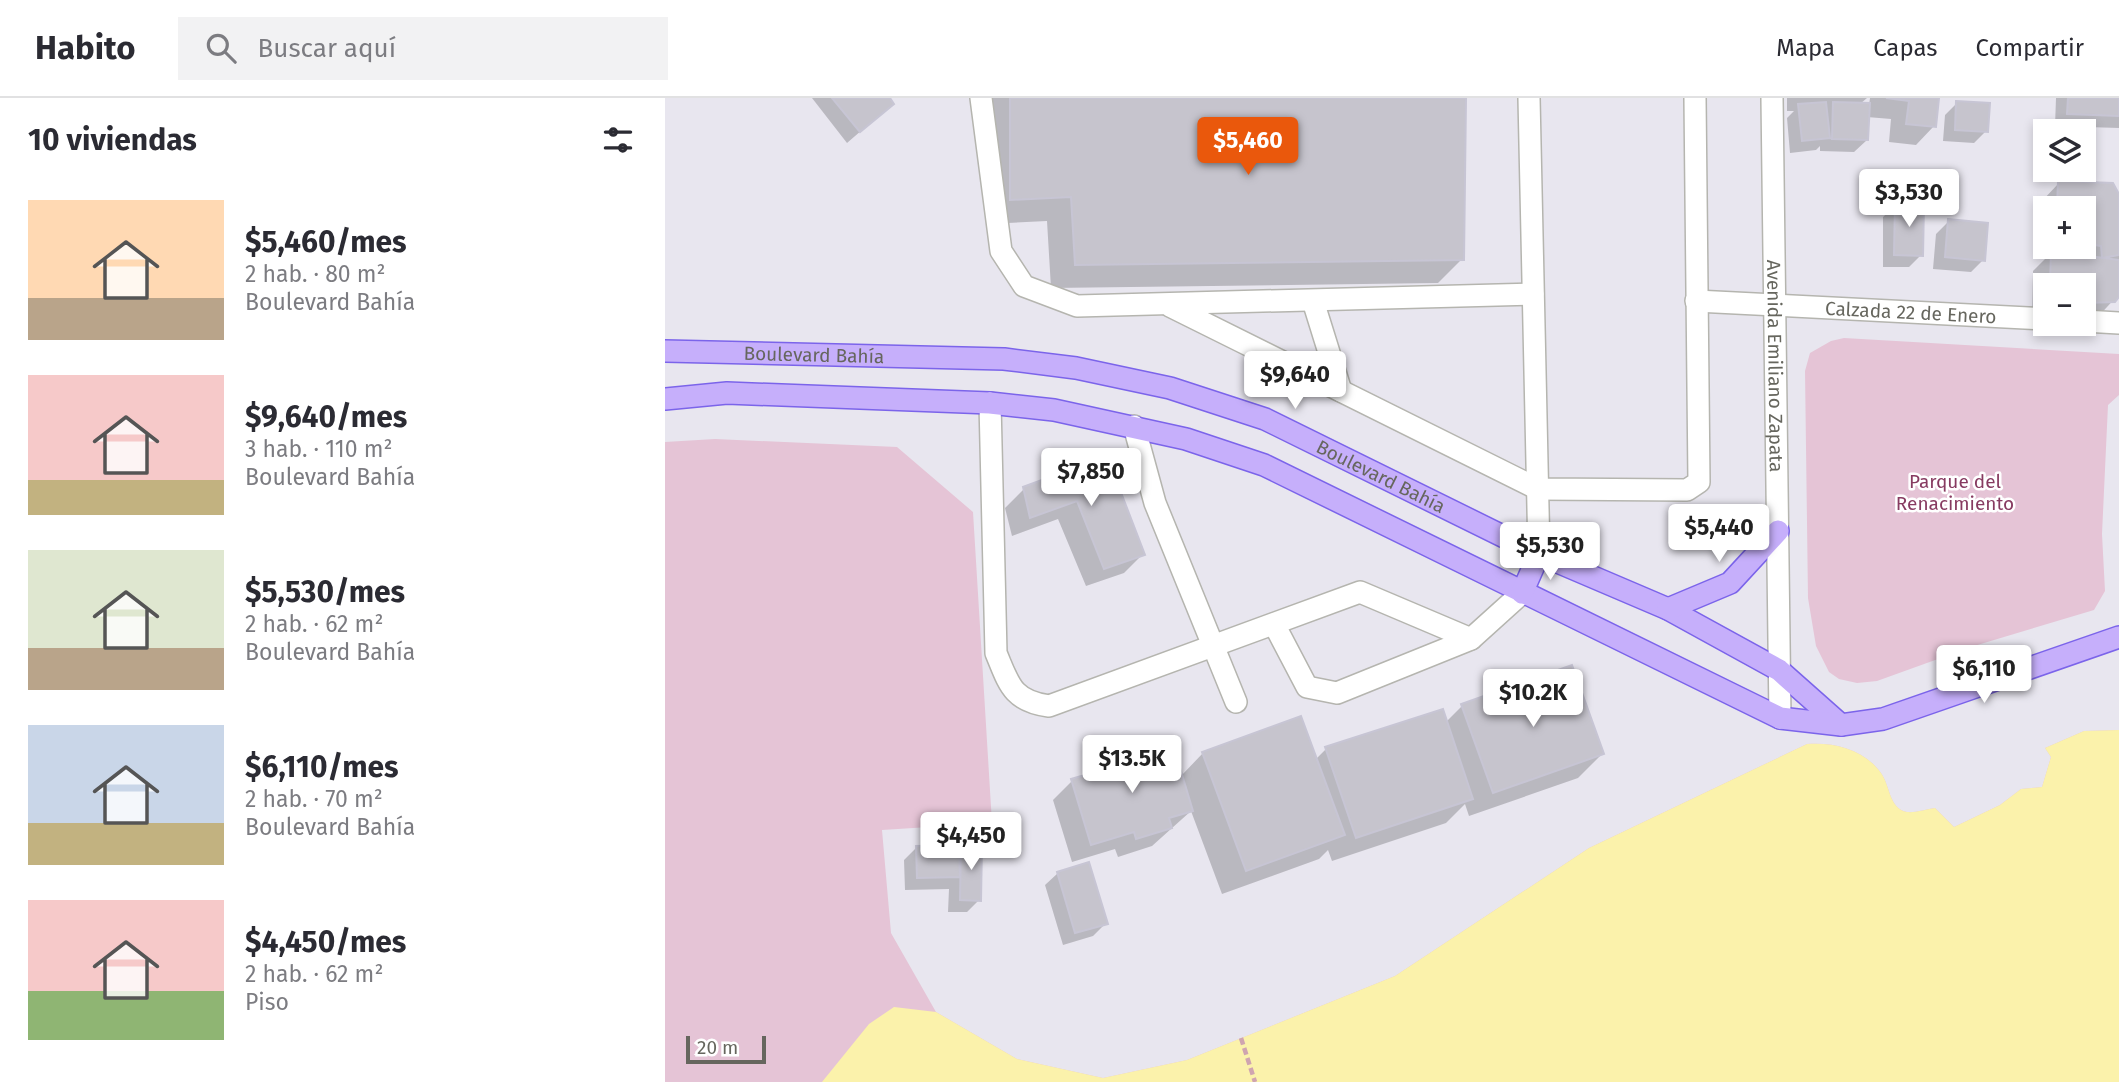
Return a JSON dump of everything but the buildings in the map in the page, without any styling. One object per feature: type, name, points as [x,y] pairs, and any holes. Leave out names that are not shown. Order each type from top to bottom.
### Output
[{"type":"main road","name":"Boulevard Bahía","points":[[665,351],[1004,359],[1076,368],[1170,388],[1265,419],[1539,554],[1668,609],[1779,670],[1841,724]]},
{"type":"main road","name":"Boulevard Bahía","points":[[665,399],[727,393],[990,403],[1054,410],[1135,426],[1264,466],[1780,718],[1841,724],[1883,719],[2119,637]]},
{"type":"main road","points":[[1668,609],[1730,583],[1778,530]]},
{"type":"main road","points":[[1522,593],[1539,554]]},
{"type":"street","points":[[981,98],[1001,251],[1024,286],[1077,306],[1170,306],[1533,294]]},
{"type":"street","points":[[1529,98],[1539,554]]},
{"type":"street","points":[[1170,306],[1538,489],[1687,490],[1695,487],[1699,482],[1695,98]]},
{"type":"street","name":"Avenida Emiliano Zapata","points":[[1772,98],[1780,718]]},
{"type":"street","points":[[1313,301],[1341,390]]},
{"type":"street","name":"Calzada 22 de Enero","points":[[1696,301],[2033,318]]},
{"type":"street","points":[[2096,322],[2119,323]]},
{"type":"street","points":[[990,403],[996,653],[1011,688],[1028,703],[1048,706],[1360,592],[1471,639]]},
{"type":"street","points":[[1135,426],[1155,503],[1236,702]]},
{"type":"street","points":[[1274,624],[1307,687],[1337,693],[1471,639],[1522,593]]},
{"type":"path","points":[[1241,1038],[1255,1082]]},
{"type":"green space","name":"Parque del Renacimiento","points":[[1844,338],[2119,354],[2119,395],[2108,405],[2102,534],[2105,591],[2094,610],[1974,646],[1877,681],[1857,683],[1839,679],[1829,672],[1816,646],[1808,598],[1805,371],[1810,353],[1831,341]]},
{"type":"green space","points":[[715,439],[897,447],[973,512],[992,823],[882,830],[891,933],[936,1012],[1017,1059],[1103,1078],[1187,1060],[1395,976],[1589,848],[1807,744],[1838,746],[1866,758],[1881,773],[1893,802],[1901,810],[1910,812],[1935,808],[1954,827],[2000,805],[2021,789],[2042,787],[2051,757],[2045,748],[2084,731],[2119,730],[2119,1082],[665,1082],[665,442]]},
{"type":"shaded area","points":[[2119,730],[2119,1082],[822,1082],[869,1024],[894,1007],[936,1012],[1017,1059],[1103,1078],[1187,1060],[1395,976],[1589,848],[1807,744],[1838,746],[1866,758],[1881,773],[1893,802],[1901,810],[1910,812],[1935,808],[1954,827],[2000,805],[2021,789],[2042,787],[2051,757],[2045,748],[2084,731]]}]
